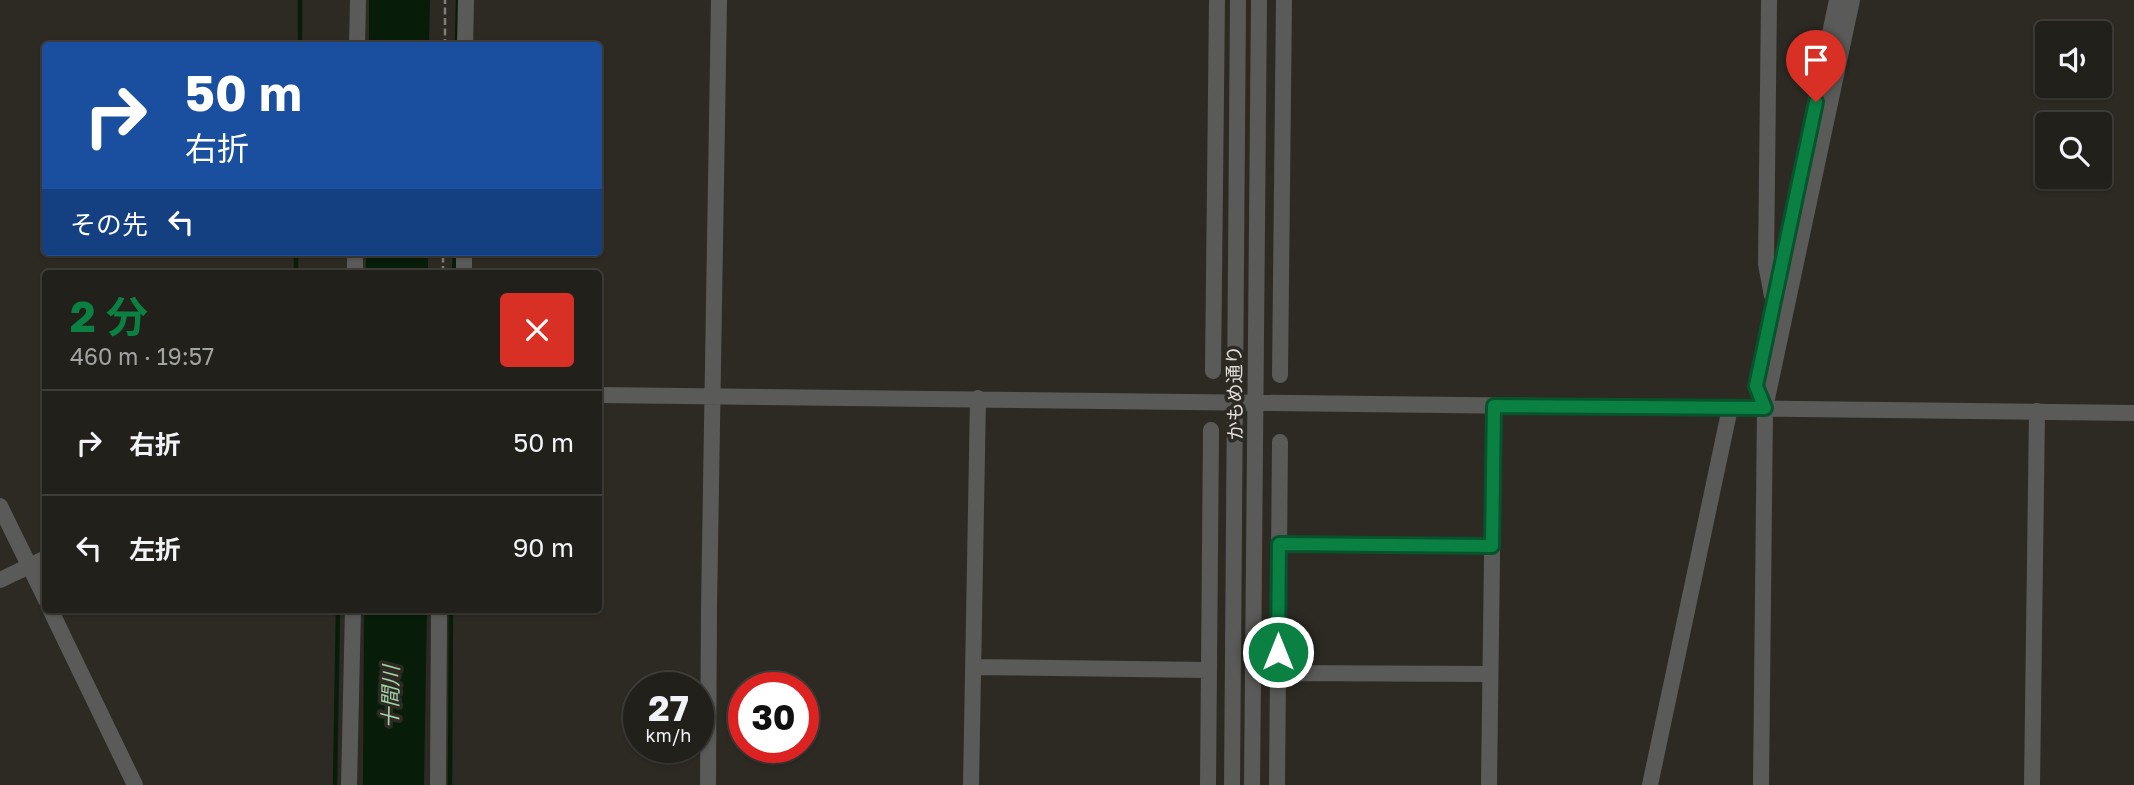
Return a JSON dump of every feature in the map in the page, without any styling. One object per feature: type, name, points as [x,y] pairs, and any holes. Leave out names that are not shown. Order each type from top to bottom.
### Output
[{"type":"street","points":[[357,42],[358,0]]},
{"type":"street","points":[[465,42],[466,0]]},
{"type":"street","points":[[708,785],[719,0]]},
{"type":"street","points":[[1213,371],[1217,0]]},
{"type":"street","name":"かもめ通り","points":[[1232,785],[1238,0]]},
{"type":"street","name":"かもめ通り","points":[[1252,785],[1259,0]]},
{"type":"street","points":[[1280,375],[1284,0]]},
{"type":"street","points":[[1769,0],[1766,264],[1774,305]]},
{"type":"street","points":[[1765,408],[1756,386],[1837,0]]},
{"type":"street","points":[[1761,785],[1765,408],[1852,0]]},
{"type":"street","points":[[602,395],[712,394],[1234,403],[2134,412]]},
{"type":"street","points":[[971,785],[978,398]]},
{"type":"street","points":[[1489,785],[1494,406]]},
{"type":"street","points":[[1650,785],[1730,408]]},
{"type":"street","points":[[2032,785],[2037,411]]},
{"type":"street","points":[[1208,785],[1212,430]]},
{"type":"street","points":[[1277,785],[1280,442]]},
{"type":"street","points":[[0,506],[42,592]]},
{"type":"street","points":[[1279,544],[1492,546]]},
{"type":"street","points":[[0,580],[42,560]]},
{"type":"street","points":[[1210,609],[1233,610]]},
{"type":"street","points":[[1255,612],[1279,612]]},
{"type":"street","points":[[52,613],[135,785]]},
{"type":"street","points":[[349,785],[353,613]]},
{"type":"street","points":[[438,785],[439,613]]},
{"type":"street","points":[[972,667],[1209,670]]},
{"type":"street","points":[[1278,673],[1490,674]]},
{"type":"path","points":[[445,0],[445,42]]},
{"type":"water","points":[[369,0],[430,0],[429,42],[369,42]]},
{"type":"water","points":[[366,256],[428,256],[428,270],[366,270]]},
{"type":"water","name":"十間川","points":[[364,613],[427,613],[424,785],[363,785]]},
{"type":"waterway","points":[[300,0],[300,42]]},
{"type":"waterway","points":[[457,41],[458,0]]},
{"type":"waterway","points":[[296,256],[296,270]]},
{"type":"waterway","points":[[454,270],[455,256]]},
{"type":"waterway","points":[[335,785],[338,613]]},
{"type":"waterway","points":[[450,785],[451,613]]},
{"type":"route","points":[[1278,652],[1279,544],[1492,546],[1494,406],[1765,408],[1756,386],[1816,102]]}]
